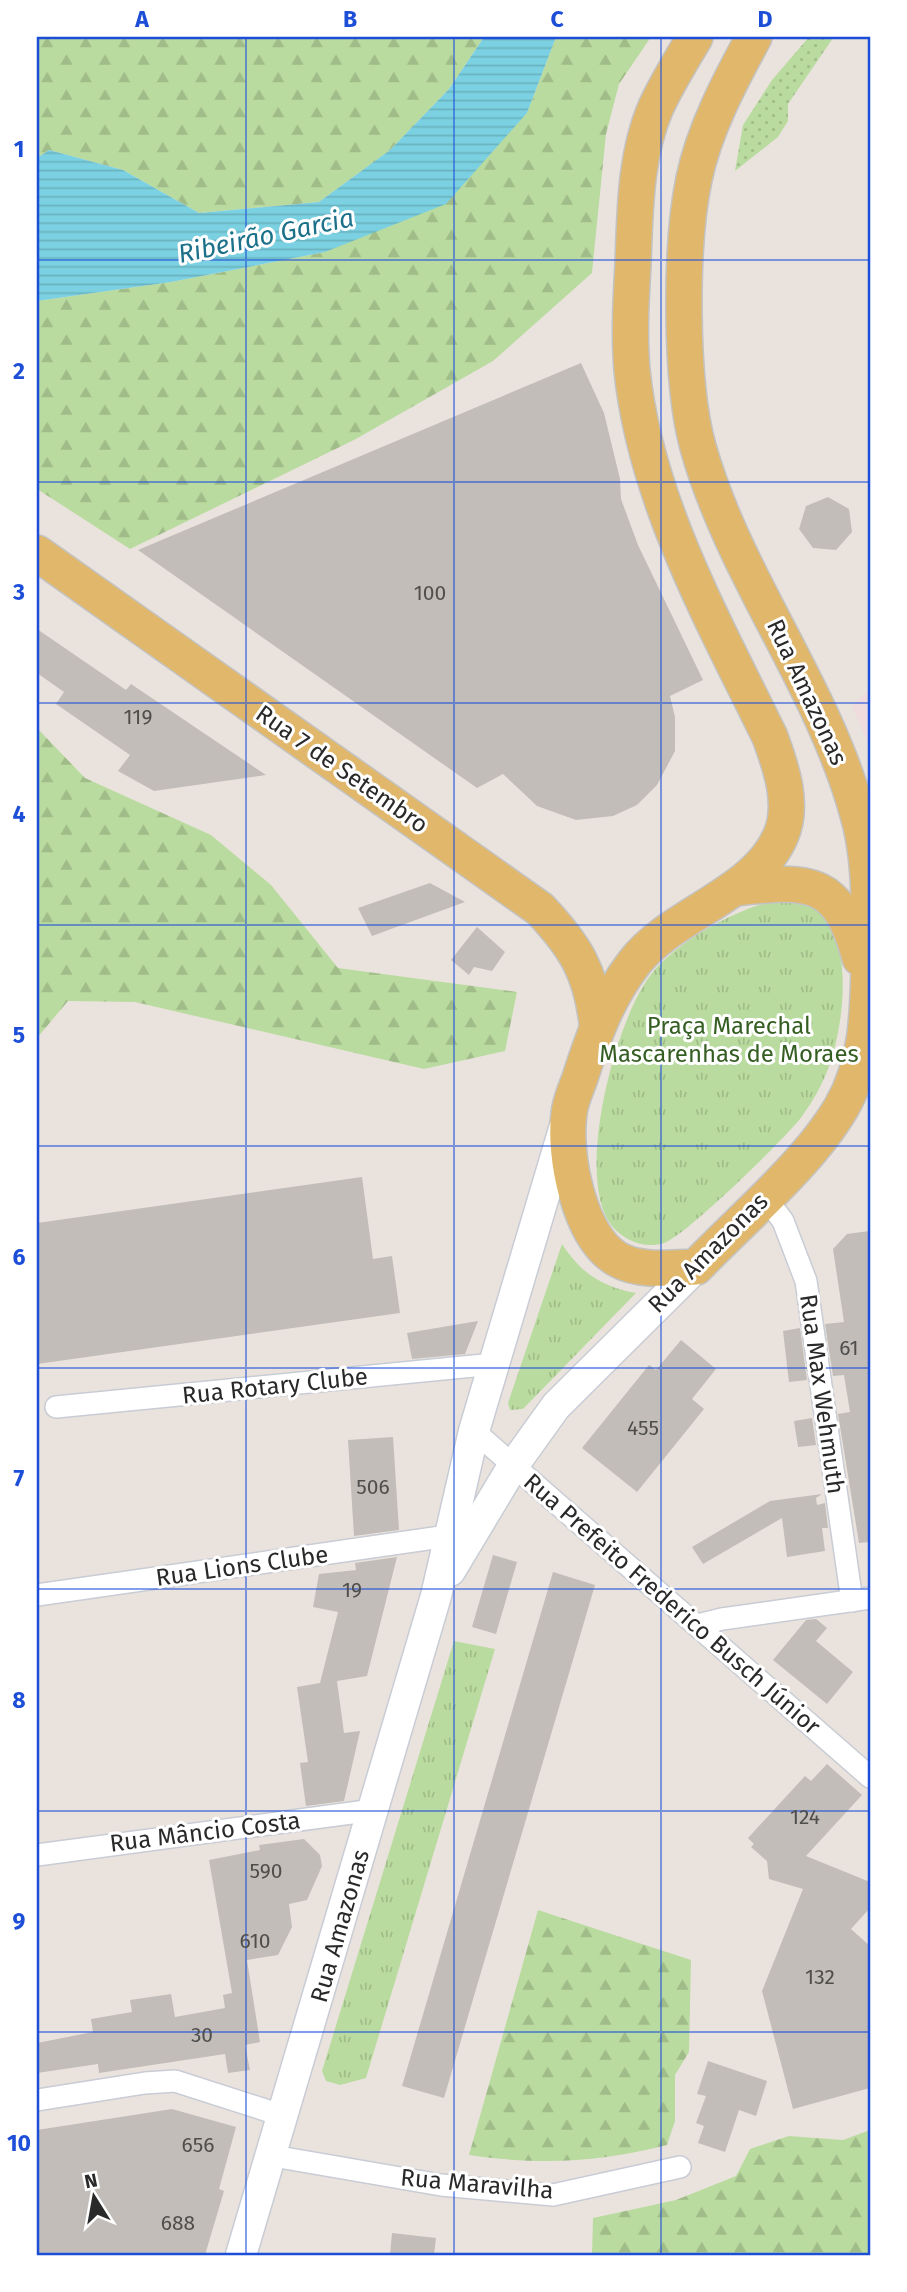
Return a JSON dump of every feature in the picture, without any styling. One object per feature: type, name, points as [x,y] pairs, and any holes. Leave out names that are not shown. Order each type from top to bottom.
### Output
[{"type":"main road","name":"Rua Amazonas","points":[[241,2255],[273,2155],[436,1596],[474,1431],[597,1023],[634,963],[644,952],[710,902],[737,888],[764,862],[781,835],[786,799],[780,764],[673,527],[640,421],[632,370],[633,247],[642,157],[656,106],[695,37]]},
{"type":"main road","name":"Rua Amazonas","points":[[436,1596],[513,1466],[556,1406],[765,1197],[813,1145],[841,1109],[867,1043],[868,874],[858,813],[829,737],[715,501],[697,443],[686,371],[686,285],[694,179],[709,130],[754,37]]},
{"type":"main road","name":"Rua 7 de Setembro","points":[[37,553],[540,909],[566,937],[580,958],[594,995],[597,1023]]},
{"type":"main road","points":[[737,888],[781,883],[807,886],[827,893],[842,910],[854,936],[868,988]]},
{"type":"main road","points":[[568,1114],[578,1202],[591,1232],[604,1250],[631,1265],[660,1268],[696,1267]]},
{"type":"street","name":"Rua Max Wehmuth","points":[[765,1197],[783,1221],[806,1281],[861,1599]]},
{"type":"street","name":"Rua Rotary Clube","points":[[56,1407],[494,1364]]},
{"type":"street","name":"Rua Prefeito Frederico Busch Júnior","points":[[474,1431],[870,1777]]},
{"type":"street","name":"Rua Lions Clube","points":[[37,1595],[448,1536]]},
{"type":"street","points":[[698,1625],[722,1619],[861,1599]]},
{"type":"street","name":"Rua Mâncio Costa","points":[[37,1854],[374,1810]]},
{"type":"street","points":[[37,2100],[145,2082],[175,2081],[284,2116]]},
{"type":"street","name":"Rua Maravilha","points":[[273,2155],[440,2185],[553,2195],[680,2167]]},
{"type":"shaded area","points":[[870,690],[870,748],[852,705]]},
{"type":"green space","points":[[37,37],[484,37],[449,89],[390,150],[319,202],[199,213],[123,170],[49,150],[37,158]]},
{"type":"green space","points":[[556,37],[651,37],[619,84],[606,134],[592,273],[493,361],[354,440],[130,549],[37,489],[37,301],[171,282],[325,252],[527,113]]},
{"type":"green space","points":[[809,37],[833,38],[788,104],[788,121],[778,137],[735,171],[743,125],[772,80]]},
{"type":"green space","points":[[37,728],[85,778],[211,835],[271,885],[338,968],[517,992],[505,1051],[424,1069],[135,1002],[68,1001],[37,1038]]},
{"type":"green space","name":"Praça Marechal Mascarenhas de Moraes","points":[[785,899],[819,912],[833,932],[840,951],[840,1022],[822,1083],[806,1111],[790,1131],[693,1223],[676,1236],[657,1245],[629,1240],[612,1226],[601,1203],[597,1173],[598,1136],[613,1059],[639,993],[653,972],[679,947],[713,925],[750,908]]},
{"type":"green space","points":[[562,1244],[593,1277],[613,1287],[636,1293],[523,1409],[510,1410],[508,1403]]},
{"type":"green space","points":[[454,1641],[495,1649],[366,2078],[340,2085],[326,2081],[322,2071]]},
{"type":"green space","points":[[538,1910],[691,1960],[689,2052],[675,2075],[675,2121],[667,2145],[592,2159],[544,2161],[469,2155]]},
{"type":"green space","points":[[870,2130],[870,2255],[592,2255],[593,2218],[676,2200],[736,2176],[750,2149],[789,2136],[843,2140]]},
{"type":"water","name":"Ribeirão Garcia","points":[[484,37],[556,37],[527,113],[446,204],[325,252],[171,282],[37,301],[37,158],[49,150],[123,170],[199,213],[319,202],[390,150],[449,89]]},
{"type":"building","points":[[581,363],[604,413],[620,479],[621,499],[638,545],[703,680],[670,696],[675,717],[675,751],[657,785],[637,805],[613,816],[576,820],[537,806],[503,774],[477,788],[138,550]]},
{"type":"building","points":[[828,497],[849,509],[852,532],[836,550],[813,548],[799,529],[806,506]]},
{"type":"building","points":[[37,629],[126,690],[131,684],[266,775],[154,791],[118,771],[130,755],[56,704],[64,692],[37,673]]},
{"type":"building","points":[[430,883],[465,902],[372,936],[358,908]]},
{"type":"building","points":[[477,927],[505,952],[492,971],[474,967],[469,975],[451,960]]},
{"type":"building","points":[[362,1177],[373,1259],[392,1256],[400,1313],[37,1364],[37,1223]]},
{"type":"building","points":[[869,1231],[870,1542],[859,1543],[838,1414],[850,1412],[844,1375],[833,1376],[825,1324],[844,1322],[833,1249],[847,1234]]},
{"type":"building","points":[[478,1321],[465,1354],[412,1359],[407,1333]]},
{"type":"building","points":[[800,1328],[807,1380],[789,1382],[783,1331]]},
{"type":"building","points":[[681,1340],[716,1369],[692,1399],[704,1409],[637,1492],[582,1448],[649,1365],[656,1370]]},
{"type":"building","points":[[812,1418],[816,1445],[798,1447],[794,1421]]},
{"type":"building","points":[[393,1437],[399,1530],[354,1536],[348,1440]]},
{"type":"building","points":[[822,1494],[816,1498],[817,1505],[825,1503],[828,1528],[822,1528],[825,1551],[787,1557],[782,1518],[703,1564],[692,1547],[770,1501]]},
{"type":"building","points":[[493,1555],[517,1562],[496,1634],[472,1627]]},
{"type":"building","points":[[397,1557],[367,1676],[337,1681],[344,1733],[360,1731],[344,1801],[306,1806],[300,1763],[308,1762],[297,1687],[320,1683],[338,1612],[313,1607],[319,1574],[356,1570],[355,1563]]},
{"type":"building","points":[[553,1572],[595,1585],[444,2098],[402,2086]]},
{"type":"building","points":[[816,1619],[827,1628],[816,1641],[853,1672],[827,1704],[773,1660],[806,1620]]},
{"type":"building","points":[[827,1764],[862,1795],[806,1856],[870,1882],[870,1908],[851,1929],[870,1946],[870,2088],[793,2109],[762,1991],[803,1889],[769,1879],[767,1861],[751,1847],[754,1844],[748,1838],[805,1776],[811,1781]]},
{"type":"building","points":[[304,1839],[320,1855],[322,1866],[307,1900],[289,1904],[292,1927],[278,1955],[247,1960],[260,2042],[245,2045],[250,2070],[228,2073],[225,2054],[99,2073],[98,2064],[37,2073],[37,2043],[93,2032],[91,2019],[132,2012],[130,2000],[171,1994],[175,2017],[225,2008],[223,1995],[232,1993],[209,1860],[260,1850],[259,1845]]},
{"type":"building","points":[[708,2061],[767,2081],[756,2116],[739,2110],[725,2152],[698,2143],[704,2126],[696,2123],[706,2096],[697,2094]]},
{"type":"building","points":[[172,2109],[236,2127],[219,2189],[224,2191],[205,2255],[37,2255],[37,2130]]},
{"type":"building","points":[[392,2233],[436,2238],[434,2255],[390,2255]]}]
